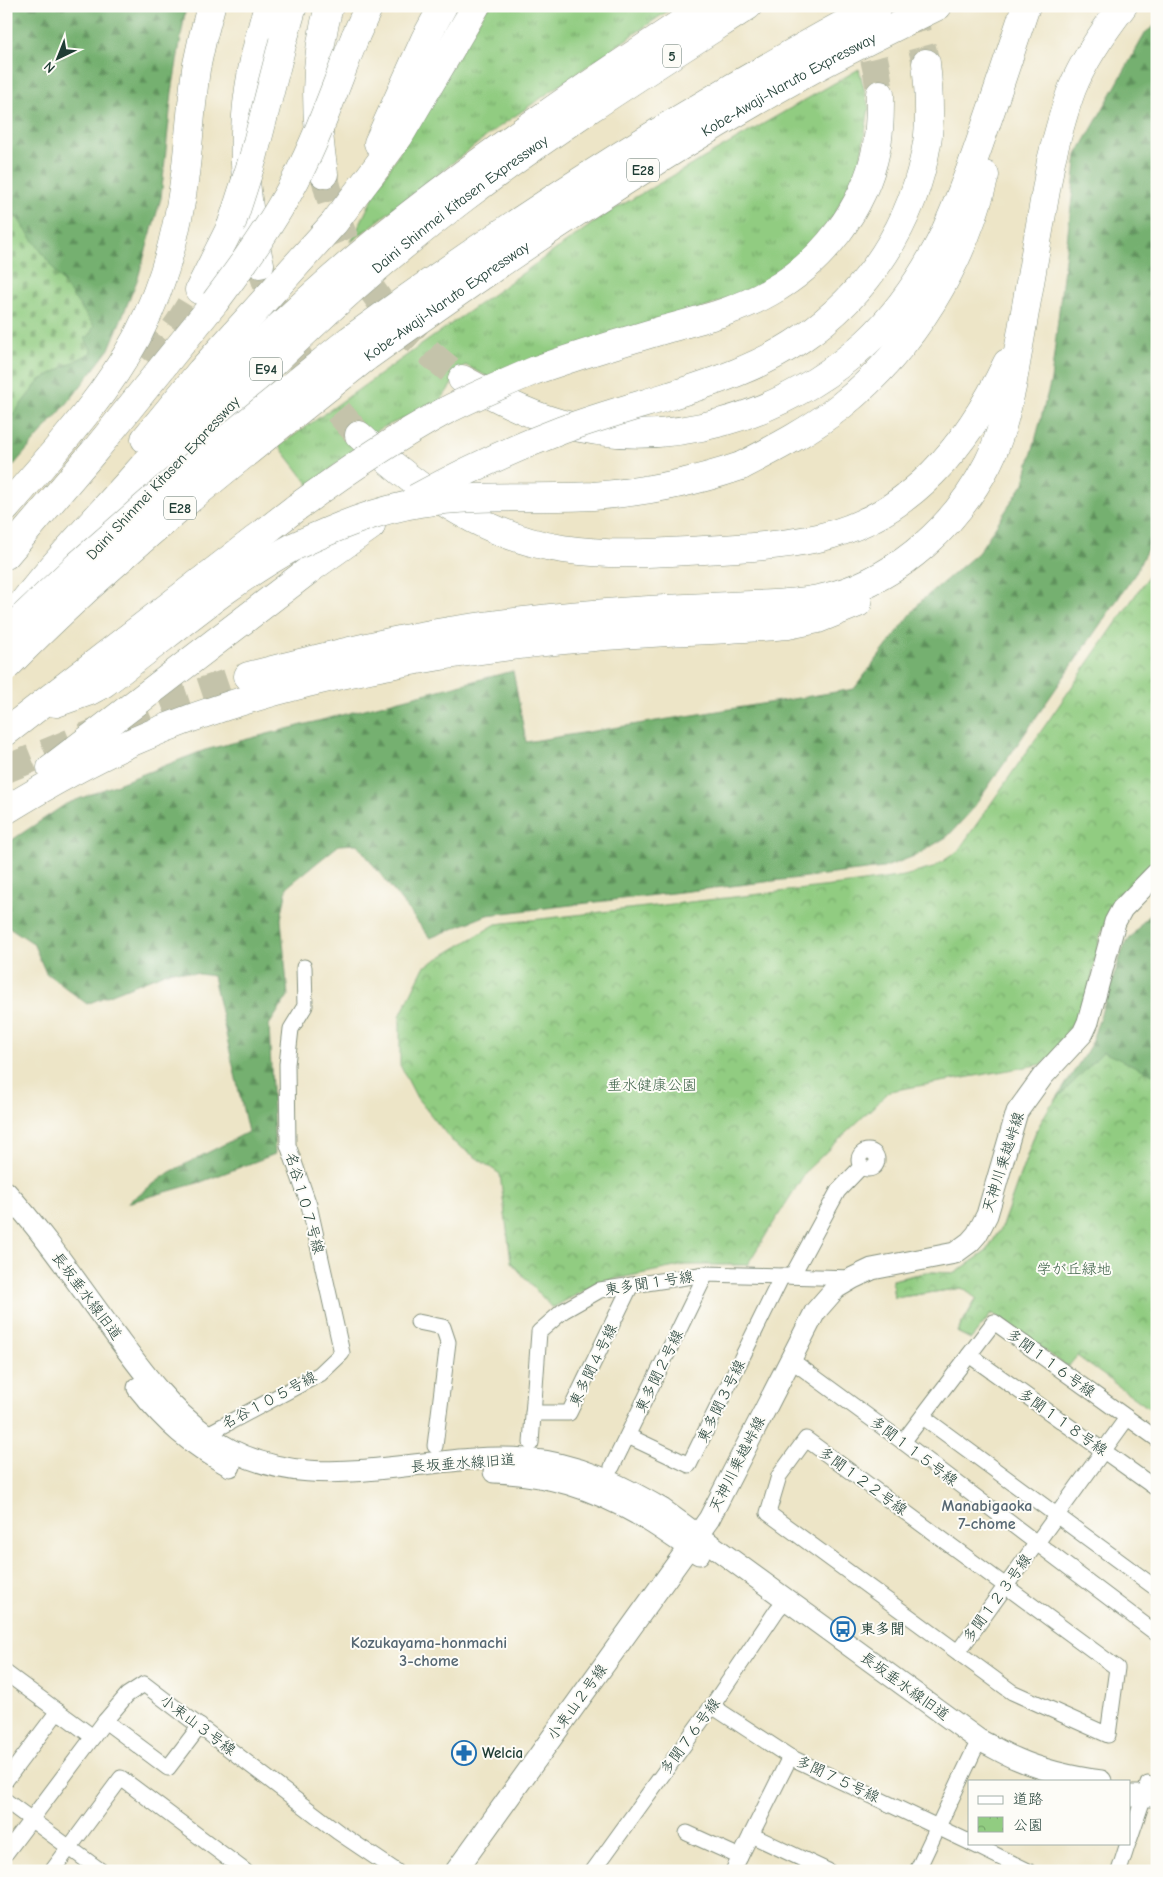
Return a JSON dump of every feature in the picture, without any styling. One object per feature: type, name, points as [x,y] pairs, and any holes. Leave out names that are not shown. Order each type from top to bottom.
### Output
[{"type":"highway","points":[[6,508],[74,428],[100,394],[137,336],[153,302],[177,225],[197,68],[211,6]]},
{"type":"highway","points":[[260,264],[248,207],[244,154],[244,122],[249,80],[268,6]]},
{"type":"highway","points":[[207,296],[253,158],[293,6]]},
{"type":"highway","points":[[324,174],[317,113],[317,75],[322,32],[329,6]]},
{"type":"highway","points":[[10,551],[97,448],[207,296],[260,238],[296,180],[368,6]]},
{"type":"highway","points":[[312,248],[349,196],[369,162],[425,39],[443,6]]},
{"type":"highway","points":[[24,602],[108,487],[160,420],[344,210],[400,135],[476,6]]},
{"type":"highway","name":"5","points":[[563,115],[708,6]]},
{"type":"highway","name":"5","points":[[563,115],[748,6]]},
{"type":"highway","name":"Kobe-Awaji-Naruto Expressway","points":[[6,666],[97,581],[272,431],[424,285],[614,158],[788,55],[878,6]]},
{"type":"highway","name":"Kobe-Awaji-Naruto Expressway","points":[[6,633],[78,565],[167,487],[356,350],[438,306],[628,179],[717,124],[804,74],[938,6]]},
{"type":"highway","points":[[462,379],[499,400],[559,423],[593,430],[652,433],[691,430],[730,421],[766,408],[801,391],[835,368],[867,342],[891,317],[922,274],[938,246],[953,213],[982,136],[1026,6]]},
{"type":"highway","points":[[111,665],[261,564],[295,546],[350,522],[418,504],[491,496],[591,496],[666,488],[741,466],[808,430],[843,405],[875,375],[904,342],[928,308],[950,271],[982,190],[1026,6]]},
{"type":"highway","points":[[6,810],[70,772],[134,742],[199,716],[302,685],[373,669],[496,647],[586,638],[788,625],[818,618],[847,608],[876,595],[903,577],[947,537],[964,515],[979,490],[992,462],[1012,387],[1051,161],[1060,126],[1073,89],[1088,56],[1123,6]]},
{"type":"highway","points":[[6,803],[313,566],[371,526],[412,501],[481,464],[563,430],[669,396],[769,358],[801,339],[833,314],[860,287],[884,256],[903,222],[917,185],[927,143],[930,103],[926,64]]},
{"type":"highway","points":[[14,726],[52,704],[90,691],[111,665],[297,507],[404,434],[446,411],[536,370],[580,355],[710,318],[742,306],[770,292],[797,274],[819,254],[840,230],[856,206],[868,178],[876,152],[880,124],[880,94]]},
{"type":"highway","name":"Daini Shinmei Kitasen Expressway","points":[[6,624],[162,445],[227,376],[293,312],[444,187],[563,115]]},
{"type":"highway","name":"Daini Shinmei Kitasen Expressway","points":[[6,660],[109,534],[237,398],[312,325],[388,259],[563,115]]},
{"type":"highway","points":[[359,435],[408,478],[436,497],[483,523],[531,542],[561,549],[625,554],[788,544],[819,538],[860,524],[879,515],[903,499],[926,480],[963,439],[980,414],[1008,361],[1020,333],[1026,308]]},
{"type":"highway","points":[[248,676],[392,641],[505,623],[583,615],[768,604],[833,596],[885,574],[911,557],[933,537],[954,515],[973,490],[989,461],[1003,424]]},
{"type":"street","name":"天神川乗越峠線","points":[[693,1541],[709,1519],[814,1312],[836,1288],[872,1269],[955,1253],[977,1234],[987,1215],[1017,1112],[1043,1076],[1083,1033],[1094,1008],[1116,922],[1122,909],[1157,873]]},
{"type":"street","name":"名谷１０７号線","points":[[304,967],[305,1006],[291,1029],[287,1064],[288,1145],[308,1205],[336,1322]]},
{"type":"street","points":[[787,1276],[838,1191],[861,1167]]},
{"type":"street","name":"長坂垂水線旧道","points":[[6,1192],[35,1226],[151,1382],[180,1414],[198,1439]]},
{"type":"street","name":"長坂垂水線旧道","points":[[6,1212],[157,1411],[198,1439],[223,1446],[262,1464],[303,1472],[355,1472],[502,1458],[526,1459],[565,1465],[595,1474],[662,1509],[693,1541],[1003,1767],[1036,1780]]},
{"type":"street","name":"東多聞１号線","points":[[531,1443],[539,1332],[563,1311],[600,1290],[706,1274],[853,1278]]},
{"type":"street","name":"東多聞２号線","points":[[612,1468],[706,1274]]},
{"type":"street","name":"東多聞３号線","points":[[628,1436],[690,1464],[787,1276]]},
{"type":"street","name":"東多聞４号線","points":[[533,1412],[569,1413],[631,1285]]},
{"type":"street","name":"名谷１０５号線","points":[[198,1439],[320,1374],[342,1353],[336,1322]]},
{"type":"street","points":[[418,1322],[443,1327],[448,1342],[435,1446]]},
{"type":"street","name":"多聞１１６号線","points":[[903,1442],[994,1322],[1157,1439]]},
{"type":"street","name":"多聞１１８号線","points":[[969,1355],[1157,1489]]},
{"type":"street","name":"多聞１１５号線","points":[[791,1360],[1157,1634]]},
{"type":"street","points":[[923,1417],[1157,1589]]},
{"type":"street","name":"多聞１２３号線","points":[[958,1652],[1127,1418]]},
{"type":"street","name":"多聞１２２号線","points":[[806,1439],[1006,1586],[1117,1668],[1108,1735],[1012,1692],[768,1513],[779,1476],[806,1439]]},
{"type":"street","name":"小束山２号線","points":[[456,1871],[693,1541]]},
{"type":"street","name":"多聞７６号線","points":[[599,1869],[782,1605]]},
{"type":"street","points":[[6,1673],[93,1736]]},
{"type":"street","name":"小束山３号線","points":[[6,1853],[93,1736],[127,1694],[144,1684],[338,1832],[396,1871]]},
{"type":"street","name":"多聞７５号線","points":[[712,1706],[790,1757],[968,1842]]},
{"type":"street","points":[[6,1780],[58,1711]]},
{"type":"street","points":[[105,1722],[168,1768],[200,1726]]},
{"type":"street","points":[[916,1871],[976,1746]]},
{"type":"street","name":"長坂垂水線旧道","points":[[976,1746],[1040,1768],[1072,1777],[1094,1780]]},
{"type":"street","points":[[687,1833],[736,1864],[790,1757]]},
{"type":"street","points":[[52,1871],[121,1778],[245,1871]]},
{"type":"street","points":[[1130,1839],[1144,1790]]},
{"type":"street","points":[[6,1801],[101,1871]]},
{"type":"street","points":[[751,1835],[828,1871]]},
{"type":"street","name":"多聞７５号線","points":[[972,1844],[1026,1870]]},
{"type":"street","points":[[1118,1871],[1128,1844]]},
{"type":"green space","points":[[6,6],[186,6],[172,92],[161,198],[138,278],[109,349],[70,400],[6,474],[6,417],[15,412],[40,380],[92,352],[11,209],[6,210]]},
{"type":"green space","points":[[488,6],[675,6],[496,129],[351,242],[377,189]]},
{"type":"green space","points":[[1157,24],[1157,529],[1135,574],[972,810],[948,836],[917,855],[883,868],[487,915],[430,938],[357,844],[339,845],[287,887],[281,919],[288,996],[269,1025],[275,1154],[201,1182],[127,1203],[170,1172],[248,1132],[213,976],[172,970],[87,1004],[46,973],[33,943],[6,925],[6,844],[66,804],[205,750],[513,671],[526,742],[854,689],[921,601],[978,553],[1024,483],[1051,380],[1077,155],[1146,32]]},
{"type":"green space","points":[[859,69],[869,108],[860,163],[834,215],[804,253],[765,282],[710,306],[492,379],[465,365],[439,403],[377,430],[310,486],[279,446],[606,214]]},
{"type":"green space","points":[[11,209],[94,326],[89,336],[85,338],[92,352],[40,380],[15,412],[6,417],[6,210]]},
{"type":"green space","name":"垂水健康公園","points":[[1157,564],[1157,860],[1113,907],[1100,936],[1084,1015],[1074,1037],[1043,1064],[890,1091],[807,1170],[747,1265],[685,1265],[600,1282],[552,1308],[511,1262],[500,1174],[452,1141],[417,1098],[400,1065],[400,1016],[424,967],[496,924],[849,884],[904,876],[933,868],[958,851]]},
{"type":"green space","name":"学が丘緑地","points":[[1157,904],[1157,1174],[1150,1176],[1157,1202],[1157,1414],[1111,1322],[992,1313],[971,1339],[957,1332],[977,1298],[962,1288],[894,1298],[892,1280],[929,1272],[955,1273],[987,1251],[1002,1226],[1036,1131],[1090,1046],[1124,946]]},
{"type":"green space","name":"学が丘緑地","points":[[1103,1052],[1157,1076],[1157,1174],[1150,1176],[1157,1202],[1157,1414],[1077,1356],[1068,1367],[992,1313],[971,1339],[957,1332],[977,1299],[962,1288],[894,1298],[892,1280],[929,1272],[955,1273],[987,1251],[1002,1226],[1036,1131],[1050,1106]]},
{"type":"tunnel","points":[[911,6],[926,63]]},
{"type":"tunnel","points":[[859,19],[873,55],[880,94]]},
{"type":"tunnel","points":[[324,174],[333,208],[344,238],[372,290],[390,314],[411,336],[462,379]]},
{"type":"tunnel","points":[[260,264],[279,318],[294,350],[320,388],[359,435]]},
{"type":"tunnel","points":[[150,363],[179,323],[199,290]]},
{"type":"tunnel","points":[[6,769],[168,703],[248,676]]},
{"type":"place","name":"東多聞","points":[[843,1629]]},
{"type":"place","name":"Welcia","points":[[464,1753]]},
{"type":"district","name":"Manabigaoka 7-chome","points":[[987,1515]]},
{"type":"district","name":"Kozukayama-honmachi 3-chome","points":[[429,1652]]}]
